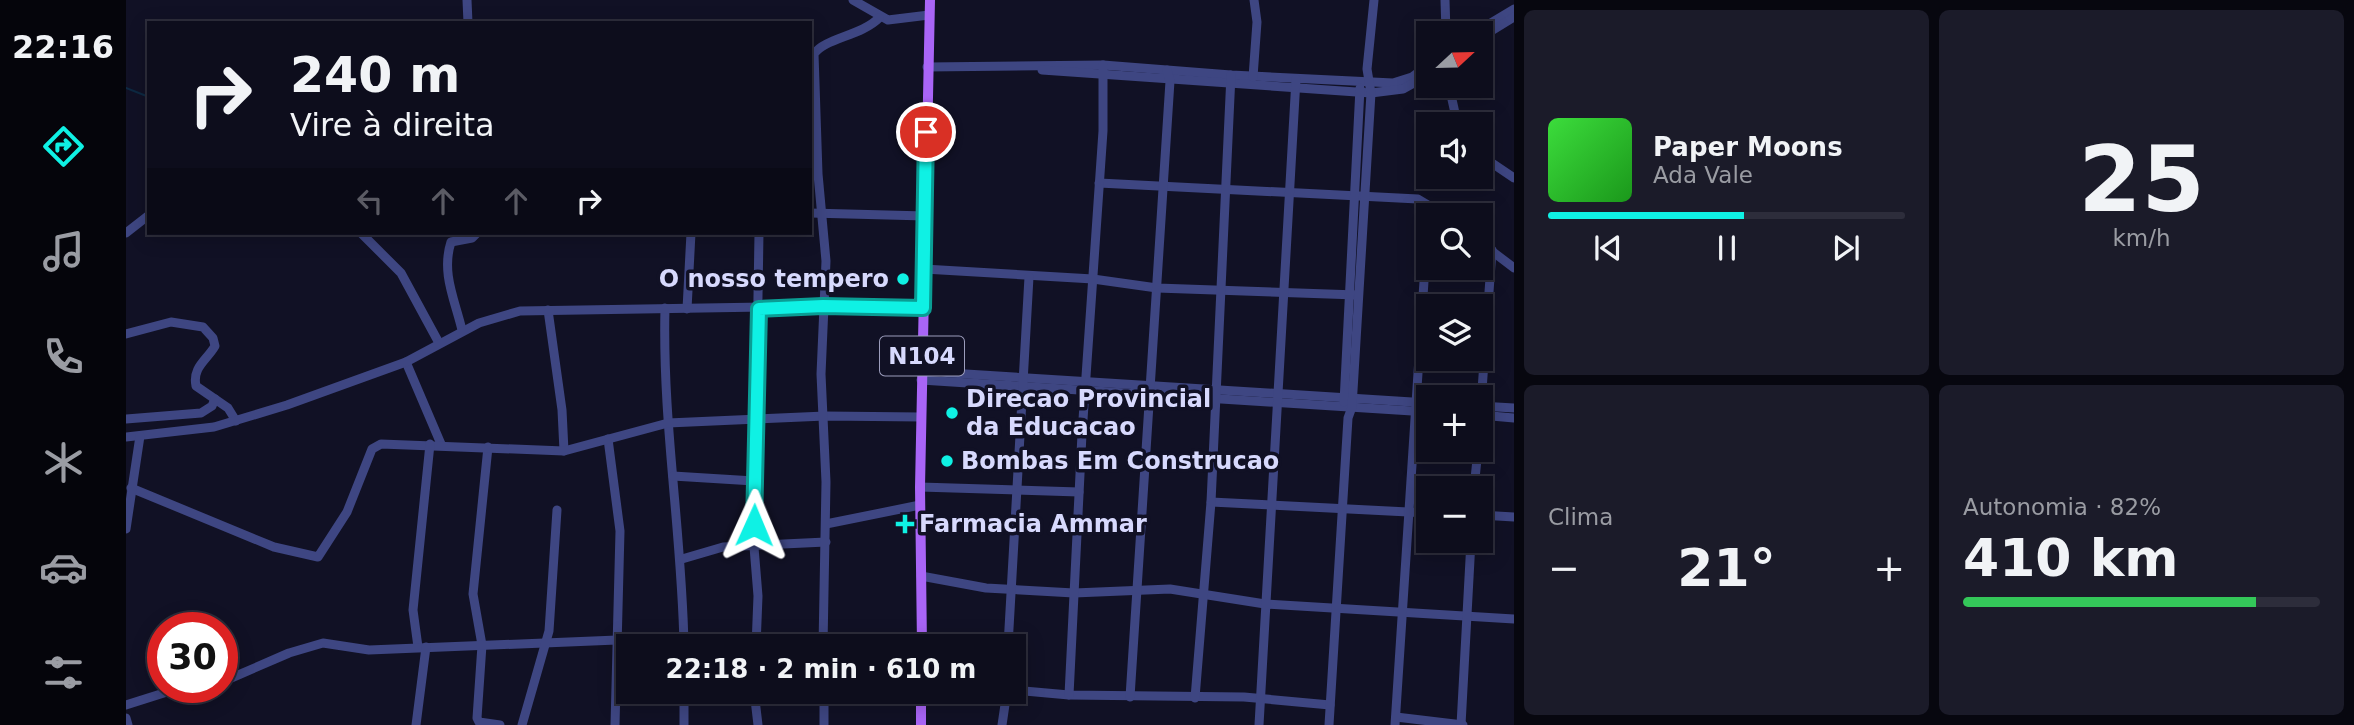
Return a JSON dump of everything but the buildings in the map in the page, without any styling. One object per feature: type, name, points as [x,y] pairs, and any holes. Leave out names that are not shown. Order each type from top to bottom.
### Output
[{"type":"main road","name":"N104","points":[[922,634],[921,374],[930,0]]},
{"type":"main road","points":[[921,704],[921,725]]},
{"type":"street","points":[[467,0],[468,21]]},
{"type":"street","points":[[853,0],[879,18],[888,20],[929,15]]},
{"type":"street","points":[[1253,76],[1258,22],[1254,0]]},
{"type":"street","points":[[1329,725],[1360,196],[1371,93],[1367,69],[1374,0]]},
{"type":"street","points":[[1445,0],[1446,21]]},
{"type":"street","points":[[1493,22],[1514,9]]},
{"type":"street","points":[[1493,30],[1514,17]]},
{"type":"street","points":[[823,634],[826,524],[825,416],[821,374],[826,261],[814,54],[822,47],[868,29],[879,18]]},
{"type":"street","points":[[928,67],[1103,65],[1167,69],[1232,80],[1253,76],[1360,93],[1403,89],[1416,82]]},
{"type":"street","points":[[1069,695],[1105,75],[1103,65]]},
{"type":"street","points":[[1023,67],[1170,81],[1296,83],[1401,81],[1416,72]]},
{"type":"street","points":[[1130,697],[1170,81],[1167,69]]},
{"type":"street","points":[[1360,196],[1360,81],[1367,69]]},
{"type":"street","points":[[1195,698],[1211,502],[1213,399],[1232,80]]},
{"type":"street","points":[[1259,725],[1296,83]]},
{"type":"street","points":[[1493,162],[1512,173]]},
{"type":"street","points":[[1099,183],[1360,196],[1429,203]]},
{"type":"street","points":[[812,214],[926,216]]},
{"type":"street","points":[[126,233],[147,217]]},
{"type":"street","points":[[363,235],[401,273],[439,343]]},
{"type":"street","points":[[462,330],[448,282],[447,255],[451,242],[475,235]]},
{"type":"street","points":[[687,309],[691,235]]},
{"type":"street","points":[[757,634],[754,481],[758,418],[759,235]]},
{"type":"street","points":[[1493,251],[1514,268]]},
{"type":"street","points":[[924,270],[1093,279],[1157,288],[1354,295]]},
{"type":"street","points":[[1010,634],[1015,490],[1029,277]]},
{"type":"street","points":[[1422,385],[1426,280]]},
{"type":"street","points":[[1482,385],[1490,280]]},
{"type":"street","points":[[126,437],[191,431],[236,421],[406,362],[462,330],[520,311],[823,306],[923,308]]},
{"type":"street","points":[[665,308],[667,423],[682,559],[684,634]]},
{"type":"street","points":[[548,310],[562,410],[564,451]]},
{"type":"street","points":[[126,334],[171,322],[203,327],[213,338],[215,346],[202,360],[195,379],[196,386],[228,408],[236,421]]},
{"type":"street","points":[[406,362],[441,444]]},
{"type":"street","points":[[921,374],[1087,387],[1151,390],[1214,388],[1278,398]]},
{"type":"street","points":[[1151,390],[1213,399],[1278,398],[1416,405]]},
{"type":"street","points":[[126,419],[201,413],[212,406],[215,399]]},
{"type":"street","points":[[1493,407],[1514,408]]},
{"type":"street","points":[[131,488],[274,547],[318,556],[347,512],[372,449],[381,444],[441,444],[564,451],[667,423],[825,416],[922,417]]},
{"type":"street","points":[[1493,417],[1514,418]]},
{"type":"street","points":[[126,529],[140,436]]},
{"type":"street","points":[[608,439],[620,531],[617,634]]},
{"type":"street","points":[[416,725],[422,647],[413,610],[430,444]]},
{"type":"street","points":[[488,447],[473,594],[482,645],[477,718],[480,722],[500,725]]},
{"type":"street","points":[[1416,450],[1409,512],[1395,721],[1462,725],[1471,553]]},
{"type":"street","points":[[673,477],[754,481]]},
{"type":"street","points":[[920,487],[1079,492]]},
{"type":"street","points":[[1211,502],[1416,512]]},
{"type":"street","points":[[826,524],[920,505]]},
{"type":"street","points":[[522,725],[544,642],[550,631],[557,510]]},
{"type":"street","points":[[1493,516],[1514,517]]},
{"type":"street","points":[[682,559],[723,547],[826,542]]},
{"type":"street","points":[[921,576],[1012,590],[1074,593],[1170,589],[1265,604],[1514,619]]},
{"type":"street","points":[[238,675],[289,653],[323,643],[369,650],[616,640]]},
{"type":"street","points":[[615,725],[616,682]]},
{"type":"street","points":[[1026,691],[1330,705]]},
{"type":"street","points":[[126,705],[147,698]]},
{"type":"street","points":[[684,704],[684,725]]},
{"type":"street","points":[[756,704],[758,725]]},
{"type":"street","points":[[824,704],[824,725]]},
{"type":"street","points":[[1002,725],[1005,704]]},
{"type":"street","points":[[126,718],[128,725]]},
{"type":"waterway","points":[[126,88],[147,96]]},
{"type":"place","name":"O nosso tempero","points":[[903,279]]},
{"type":"place","name":"Direcao Provincial da Educacao","points":[[952,413]]},
{"type":"place","name":"Bombas Em Construcao","points":[[947,461]]},
{"type":"place","name":"Farmacia Ammar","points":[[905,524]]},
{"type":"route","points":[[754,525],[759,309],[823,306],[923,308],[926,132]]}]
